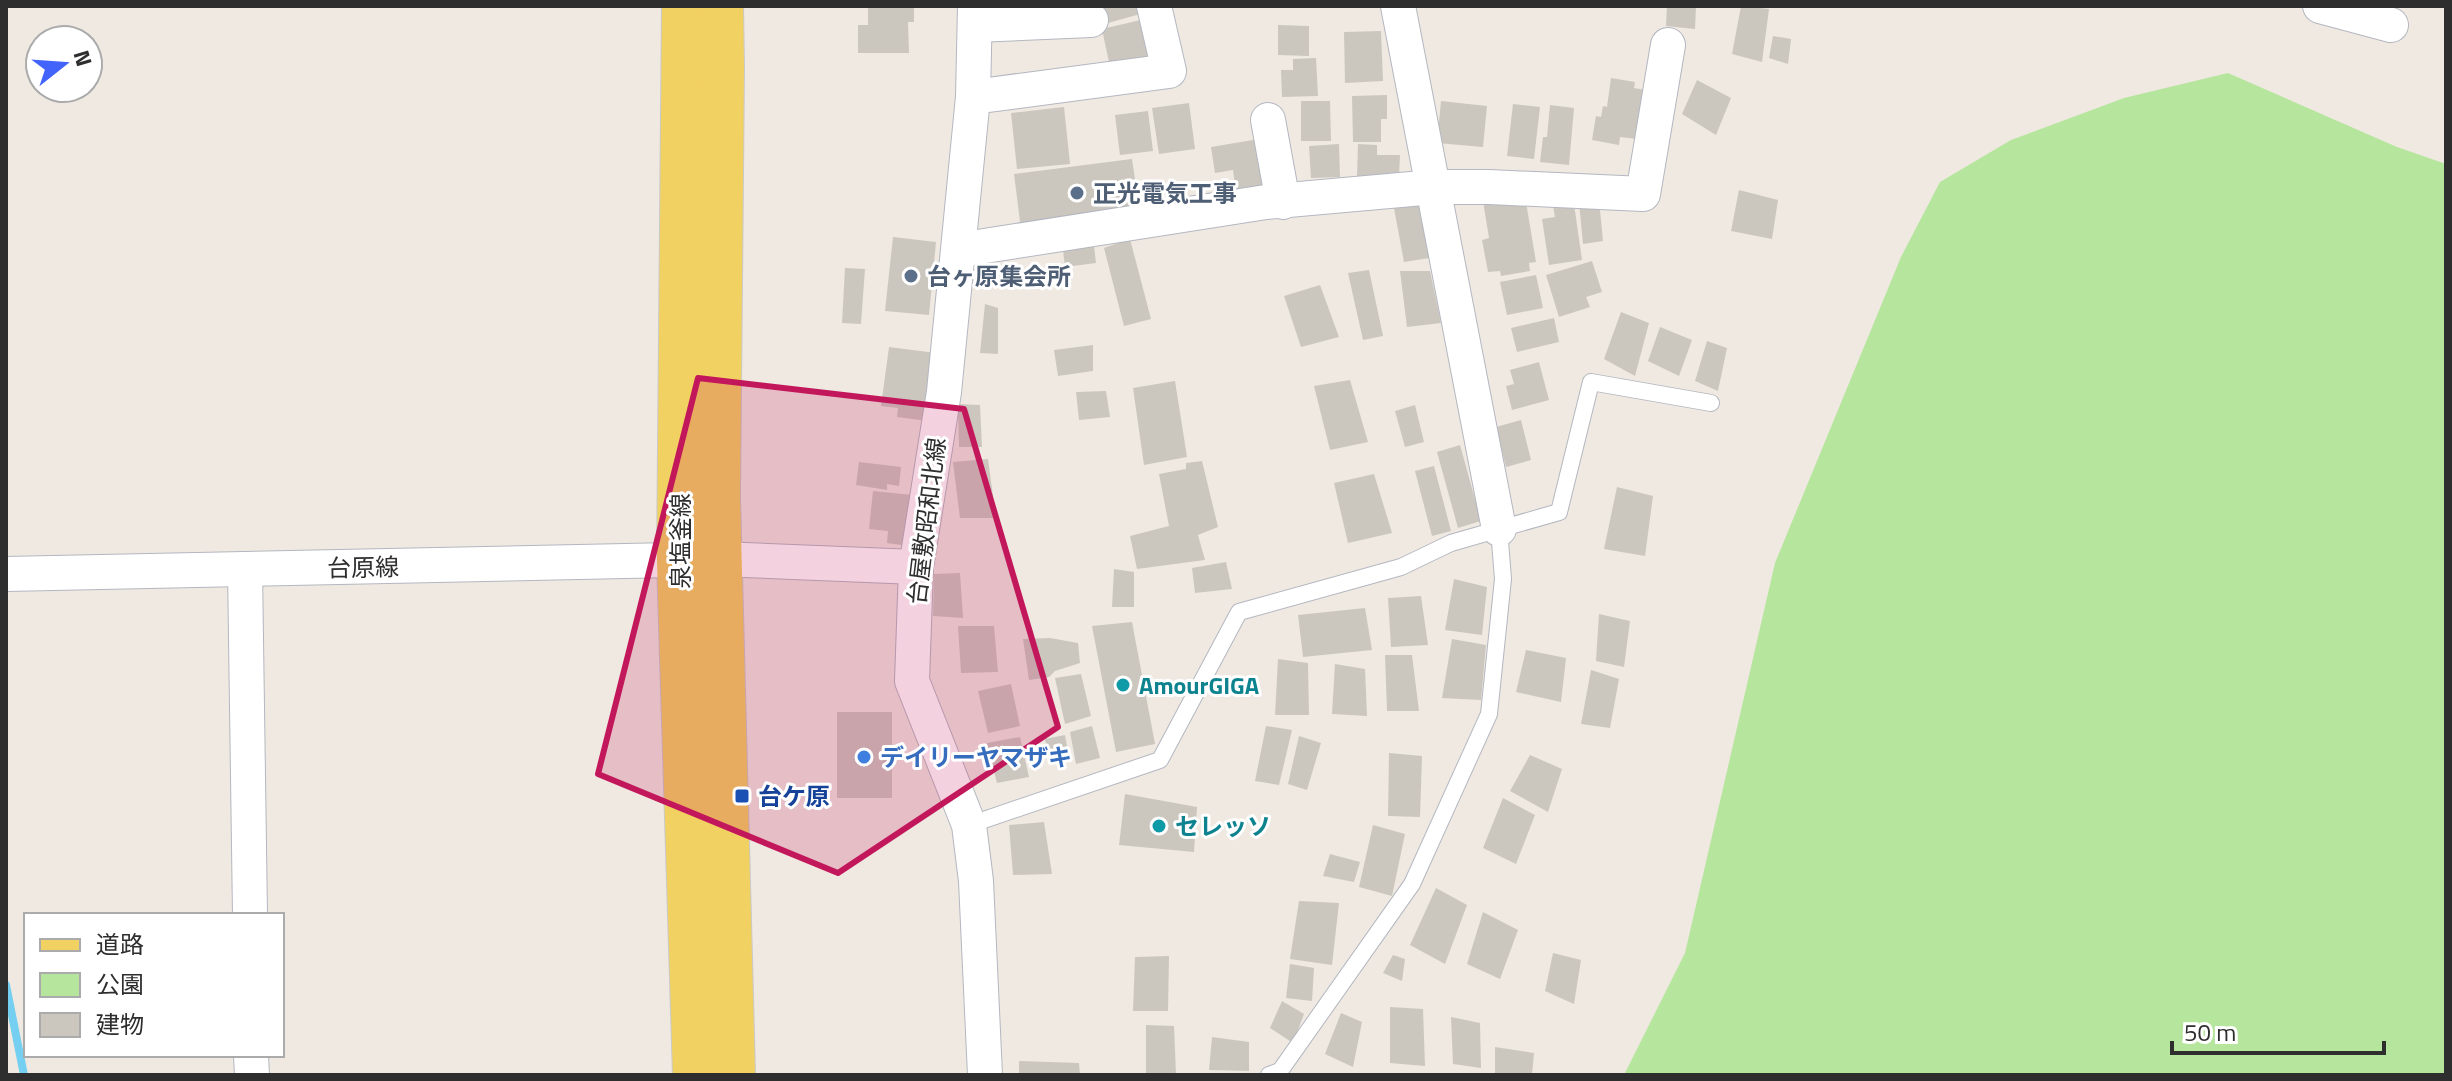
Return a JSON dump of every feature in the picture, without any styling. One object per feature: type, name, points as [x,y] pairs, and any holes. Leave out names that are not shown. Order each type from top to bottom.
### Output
[{"type":"main road","name":"泉塩釜線","points":[[684,6],[699,559],[695,1075]]},
{"type":"main road","name":"泉塩釜線","points":[[721,6],[718,496],[699,559],[733,1075]]},
{"type":"street","points":[[973,97],[1169,71],[1154,6]]},
{"type":"street","points":[[1398,6],[1499,529]]},
{"type":"street","points":[[2320,6],[2391,25]]},
{"type":"street","points":[[975,16],[1091,20]]},
{"type":"street","name":"台屋敷昭和北線","points":[[975,16],[973,97],[944,392],[916,567],[912,681],[969,825],[976,881],[985,1075]]},
{"type":"street","points":[[959,250],[1266,202],[1434,187],[1643,194],[1668,45]]},
{"type":"street","points":[[1268,120],[1283,202]]},
{"type":"street","name":"台原線","points":[[6,574],[699,559],[916,567]]},
{"type":"street","points":[[245,569],[250,913]]},
{"type":"lane","points":[[969,825],[1160,760],[1239,612],[1401,567],[1451,543],[1559,512],[1591,382],[1711,403]]},
{"type":"lane","points":[[1269,1075],[1280,1071],[1412,884],[1489,714],[1503,579],[1499,529]]},
{"type":"highlighted area","points":[[698,378],[964,409],[1058,727],[838,873],[598,774]]},
{"type":"green space","points":[[2228,73],[2397,147],[2446,164],[2446,1075],[1624,1075],[1685,953],[1775,563],[1901,257],[1940,182],[2011,140],[2124,98]]},
{"type":"building","points":[[868,6],[914,6],[914,22],[908,22],[909,53],[858,53],[858,25],[868,25]]},
{"type":"building","points":[[1103,6],[1142,6],[1144,13],[1108,23]]},
{"type":"building","points":[[1667,6],[1696,6],[1695,29],[1666,26]]},
{"type":"building","points":[[1741,6],[1769,9],[1762,62],[1732,54]]},
{"type":"building","points":[[1145,19],[1154,57],[1110,67],[1102,29]]},
{"type":"building","points":[[1278,25],[1309,26],[1309,56],[1278,55]]},
{"type":"building","points":[[1381,31],[1383,81],[1345,83],[1344,32]]},
{"type":"building","points":[[1773,36],[1791,39],[1788,64],[1769,58]]},
{"type":"building","points":[[1316,58],[1318,96],[1282,97],[1281,70],[1293,70],[1293,59]]},
{"type":"building","points":[[1611,78],[1635,82],[1634,88],[1645,90],[1637,139],[1620,137],[1619,145],[1592,140],[1596,116],[1601,117],[1603,106],[1607,107]]},
{"type":"building","points":[[1697,80],[1731,98],[1716,135],[1682,114]]},
{"type":"building","points":[[1387,95],[1387,119],[1381,119],[1381,142],[1353,142],[1352,96]]},
{"type":"building","points":[[1301,101],[1330,101],[1331,141],[1301,141]]},
{"type":"building","points":[[1441,101],[1487,106],[1483,147],[1437,143]]},
{"type":"building","points":[[1189,103],[1195,149],[1159,154],[1152,108]]},
{"type":"building","points":[[1513,104],[1540,107],[1534,159],[1507,156]]},
{"type":"building","points":[[1550,105],[1574,108],[1569,165],[1540,162],[1543,137],[1547,137]]},
{"type":"building","points":[[1064,107],[1070,164],[1017,169],[1011,113]]},
{"type":"building","points":[[1148,111],[1153,151],[1120,155],[1115,115]]},
{"type":"building","points":[[1259,139],[1271,194],[1237,200],[1233,170],[1215,173],[1211,147]]},
{"type":"building","points":[[1339,144],[1340,177],[1311,178],[1309,146]]},
{"type":"building","points":[[1358,144],[1377,145],[1377,155],[1400,155],[1399,178],[1357,177]]},
{"type":"building","name":"正光電気工事","points":[[1132,159],[1140,212],[1021,229],[1014,174]]},
{"type":"building","points":[[1424,188],[1436,257],[1404,262],[1391,192]]},
{"type":"building","points":[[1739,190],[1778,200],[1772,239],[1731,231]]},
{"type":"building","points":[[1573,197],[1582,260],[1549,265],[1542,219],[1555,217],[1552,200]]},
{"type":"building","points":[[1599,200],[1603,241],[1583,244],[1579,202]]},
{"type":"building","points":[[1483,201],[1526,202],[1536,262],[1529,263],[1530,271],[1501,276],[1500,271],[1488,272],[1482,240],[1489,238]]},
{"type":"building","name":"台ヶ原集会所","points":[[893,237],[936,242],[929,315],[885,311]]},
{"type":"building","points":[[1130,239],[1151,319],[1124,326],[1104,248]]},
{"type":"building","points":[[1094,246],[1096,263],[1065,267],[1063,250]]},
{"type":"building","points":[[1592,261],[1602,292],[1586,297],[1590,307],[1559,317],[1546,275]]},
{"type":"building","points":[[845,268],[865,269],[861,324],[842,323]]},
{"type":"building","points":[[1369,270],[1383,336],[1363,340],[1348,273]]},
{"type":"building","points":[[1400,271],[1430,271],[1441,323],[1407,327]]},
{"type":"building","points":[[1536,275],[1543,308],[1507,315],[1500,282]]},
{"type":"building","points":[[1320,285],[1339,337],[1301,347],[1284,296]]},
{"type":"building","points":[[985,304],[998,308],[998,354],[980,353]]},
{"type":"building","points":[[1621,312],[1649,323],[1635,376],[1604,359]]},
{"type":"building","points":[[1554,318],[1559,342],[1517,352],[1511,328]]},
{"type":"building","points":[[1660,327],[1692,340],[1679,376],[1648,361]]},
{"type":"building","points":[[1707,341],[1727,348],[1718,391],[1695,381]]},
{"type":"building","points":[[1093,345],[1093,371],[1058,376],[1054,350]]},
{"type":"building","points":[[889,347],[936,353],[928,421],[897,417],[898,408],[881,406]]},
{"type":"building","points":[[1539,362],[1549,400],[1512,410],[1506,386],[1514,384],[1510,370]]},
{"type":"building","points":[[1350,380],[1368,442],[1330,450],[1314,386]]},
{"type":"building","points":[[1175,381],[1187,457],[1144,465],[1133,388]]},
{"type":"building","points":[[1106,391],[1110,417],[1079,420],[1076,392]]},
{"type":"building","points":[[958,404],[980,405],[982,447],[959,447]]},
{"type":"building","points":[[1415,405],[1424,442],[1405,447],[1395,411]]},
{"type":"building","points":[[1521,420],[1531,460],[1506,467],[1496,427]]},
{"type":"building","points":[[1460,445],[1481,521],[1458,528],[1437,452]]},
{"type":"building","points":[[988,459],[996,518],[960,518],[953,462]]},
{"type":"building","points":[[1202,461],[1218,527],[1198,535],[1205,560],[1137,569],[1130,536],[1169,526],[1159,474],[1186,469],[1186,463]]},
{"type":"building","points":[[859,462],[901,467],[899,486],[887,484],[887,490],[856,485]]},
{"type":"building","points":[[1434,466],[1451,531],[1432,536],[1415,471]]},
{"type":"building","points":[[1374,474],[1392,533],[1348,543],[1334,483]]},
{"type":"building","points":[[1617,487],[1653,496],[1645,556],[1604,549]]},
{"type":"building","points":[[873,491],[913,495],[908,546],[887,543],[888,531],[869,529]]},
{"type":"building","points":[[1226,562],[1232,589],[1195,593],[1192,568]]},
{"type":"building","points":[[1114,569],[1134,572],[1134,607],[1112,607]]},
{"type":"building","points":[[960,573],[963,618],[933,616],[934,574]]},
{"type":"building","points":[[1454,579],[1487,587],[1482,635],[1445,630]]},
{"type":"building","points":[[1421,596],[1428,645],[1391,647],[1388,598]]},
{"type":"building","points":[[1365,608],[1372,650],[1303,657],[1298,615]]},
{"type":"building","points":[[1599,614],[1630,621],[1624,667],[1596,661]]},
{"type":"building","name":"AmourGIGA","points":[[1132,622],[1155,744],[1116,752],[1092,626]]},
{"type":"building","points":[[958,626],[994,626],[998,672],[961,673]]},
{"type":"building","points":[[1050,638],[1078,643],[1080,663],[1055,671],[1049,677],[1029,680],[1023,639]]},
{"type":"building","points":[[1452,639],[1486,645],[1481,700],[1442,698]]},
{"type":"building","points":[[1526,650],[1566,658],[1561,702],[1516,692]]},
{"type":"building","points":[[1385,655],[1412,655],[1419,711],[1387,711]]},
{"type":"building","points":[[1278,659],[1308,663],[1309,715],[1275,715]]},
{"type":"building","points":[[1335,664],[1365,669],[1367,716],[1332,714]]},
{"type":"building","points":[[1591,670],[1619,679],[1610,728],[1581,724]]},
{"type":"building","points":[[1081,674],[1091,716],[1065,724],[1055,678]]},
{"type":"building","points":[[1011,684],[1020,726],[988,733],[978,691]]},
{"type":"building","points":[[837,712],[892,712],[892,798],[837,798]]},
{"type":"building","points":[[1092,726],[1100,758],[1076,764],[1070,732]]},
{"type":"building","points":[[1266,726],[1292,730],[1279,785],[1255,781]]},
{"type":"building","points":[[1065,735],[1069,758],[1050,762],[1045,739]]},
{"type":"building","points":[[1299,736],[1321,743],[1307,790],[1288,784]]},
{"type":"building","points":[[1020,737],[1029,777],[997,783],[987,743]]},
{"type":"building","points":[[1389,753],[1422,756],[1420,817],[1388,816]]},
{"type":"building","points":[[1530,755],[1562,769],[1548,812],[1510,791]]},
{"type":"building","name":"セレッソ","points":[[1125,794],[1197,807],[1194,852],[1119,845]]},
{"type":"building","points":[[1503,798],[1535,815],[1516,864],[1483,848]]},
{"type":"building","points":[[1044,822],[1052,874],[1013,875],[1009,825]]},
{"type":"building","points":[[1373,825],[1405,834],[1392,896],[1359,887]]},
{"type":"building","points":[[1330,854],[1360,862],[1354,882],[1323,876]]},
{"type":"building","points":[[1436,888],[1467,905],[1445,964],[1410,945]]},
{"type":"building","points":[[1299,901],[1339,903],[1332,965],[1290,959]]},
{"type":"building","points":[[1483,912],[1518,930],[1500,979],[1467,964]]},
{"type":"building","points":[[1553,953],[1581,960],[1574,1004],[1545,991]]},
{"type":"building","points":[[1393,955],[1405,959],[1402,981],[1383,973]]},
{"type":"building","points":[[1169,956],[1168,1011],[1133,1011],[1135,957]]},
{"type":"building","points":[[1290,964],[1314,968],[1312,1001],[1286,998]]},
{"type":"building","points":[[1282,1001],[1304,1014],[1293,1043],[1270,1028]]},
{"type":"building","points":[[1390,1007],[1423,1009],[1425,1066],[1390,1063]]},
{"type":"building","points":[[1341,1013],[1362,1022],[1353,1067],[1325,1054]]},
{"type":"building","points":[[1451,1017],[1480,1023],[1481,1068],[1453,1064]]},
{"type":"building","points":[[1146,1025],[1174,1026],[1176,1075],[1146,1075]]},
{"type":"building","points":[[1212,1037],[1249,1042],[1249,1071],[1209,1070]]},
{"type":"building","points":[[1495,1047],[1534,1053],[1532,1075],[1495,1075]]},
{"type":"building","points":[[1019,1061],[1079,1063],[1080,1075],[1019,1075]]},
{"type":"waterway","points":[[6,985],[24,1075]]},
{"type":"place","name":"正光電気工事","points":[[1077,193]]},
{"type":"place","name":"台ヶ原集会所","points":[[911,276]]},
{"type":"place","name":"AmourGIGA","points":[[1123,685]]},
{"type":"place","name":"デイリーヤマザキ","points":[[864,757]]},
{"type":"place","name":"台ケ原","points":[[742,796]]},
{"type":"place","name":"セレッソ","points":[[1159,826]]}]
